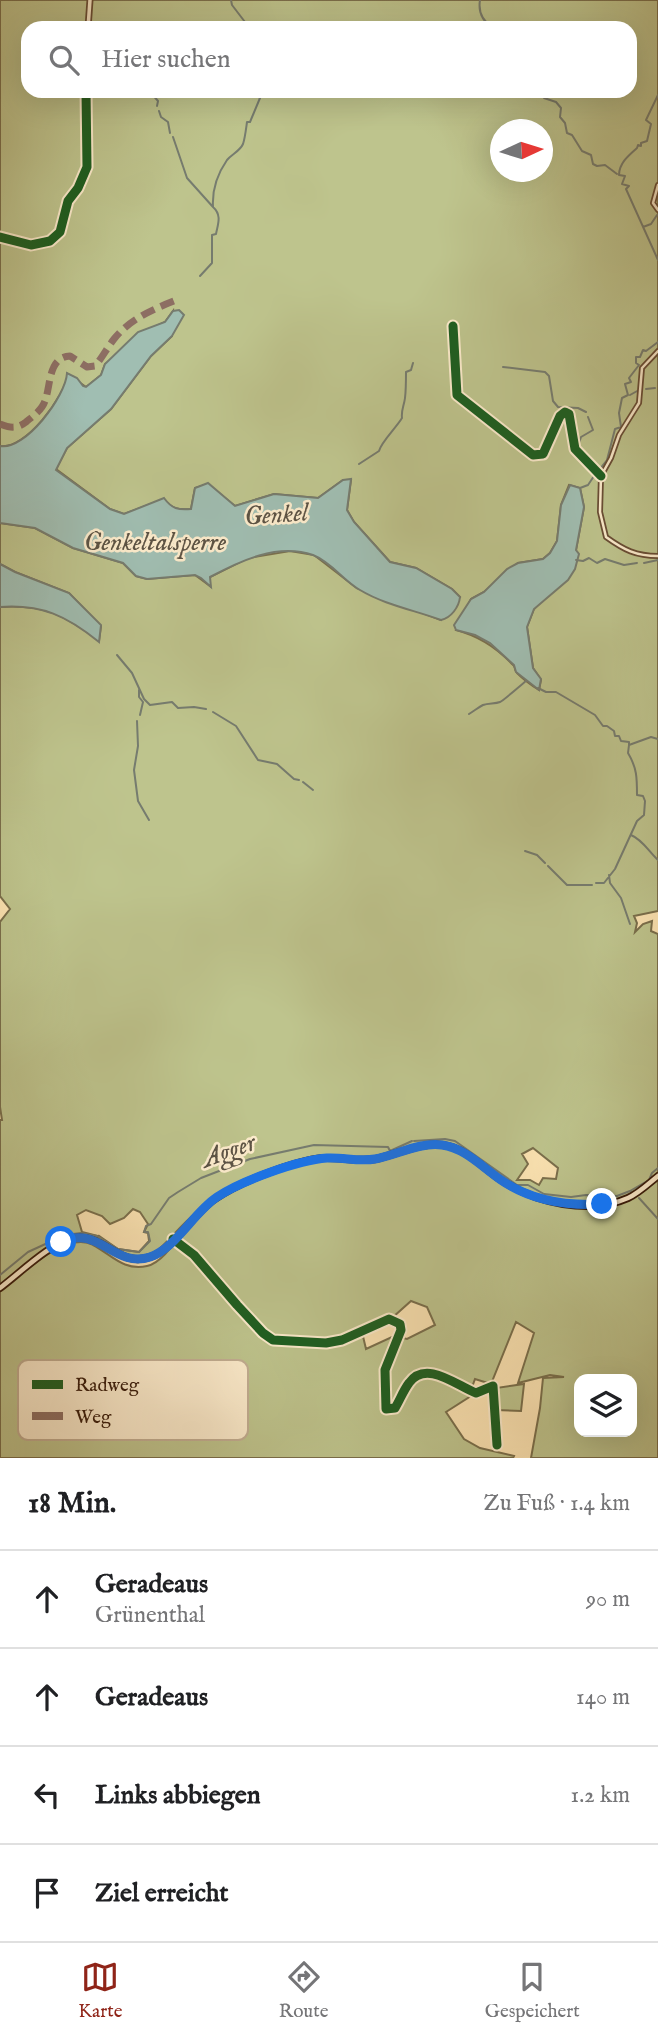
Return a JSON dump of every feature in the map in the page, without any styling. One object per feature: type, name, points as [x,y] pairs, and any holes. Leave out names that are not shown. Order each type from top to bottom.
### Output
[{"type":"main road","points":[[0,1288],[61,1242],[78,1237],[96,1241],[117,1254],[136,1259],[156,1254],[199,1211],[225,1192],[291,1166],[325,1158],[372,1159],[424,1146],[444,1145],[464,1153],[499,1179],[526,1194],[577,1204],[621,1201],[640,1191],[658,1176]]},
{"type":"street","points":[[88,21],[90,0]]},
{"type":"street","points":[[0,237],[31,245],[50,241],[60,232],[68,201],[88,167],[86,98]]},
{"type":"street","points":[[658,185],[653,203],[658,210]]},
{"type":"street","points":[[453,326],[457,395],[533,455],[543,454],[559,416],[565,412],[569,414],[575,449],[601,476]]},
{"type":"street","points":[[658,351],[642,368],[639,403],[619,435],[601,476],[600,512],[606,537],[626,551],[637,555],[658,556]]},
{"type":"street","points":[[173,1239],[194,1255],[263,1333],[273,1340],[326,1343],[342,1340],[391,1319],[399,1323],[401,1326],[385,1370],[387,1410],[395,1408],[410,1381],[421,1374],[440,1375],[476,1393],[493,1386],[498,1445]]},
{"type":"green space","points":[[0,0],[658,0],[658,184],[653,197],[658,187],[658,911],[634,916],[637,923],[635,932],[643,924],[652,921],[651,931],[658,934],[658,1458],[531,1458],[543,1378],[564,1377],[550,1375],[518,1383],[534,1333],[516,1322],[491,1384],[475,1379],[471,1390],[449,1381],[474,1394],[446,1412],[464,1439],[480,1448],[514,1456],[513,1458],[0,1458],[0,1291],[44,1257],[70,1244],[82,1242],[93,1245],[124,1264],[147,1266],[161,1258],[193,1218],[217,1199],[200,1209],[163,1245],[144,1256],[132,1256],[97,1239],[99,1236],[118,1249],[139,1252],[149,1241],[148,1233],[144,1232],[148,1224],[140,1212],[133,1209],[124,1218],[110,1224],[102,1216],[86,1210],[77,1215],[82,1232],[98,1236],[96,1238],[68,1239],[56,1244],[0,1287],[0,922],[10,909],[0,896],[0,607],[29,607],[53,613],[99,641],[101,626],[69,593],[0,564],[0,523],[35,528],[73,548],[123,563],[136,576],[147,579],[195,575],[210,586],[210,577],[248,558],[290,551],[314,555],[357,588],[441,620],[460,597],[452,589],[416,568],[390,562],[354,522],[347,510],[351,480],[343,480],[318,498],[274,494],[235,506],[208,484],[195,488],[191,509],[176,508],[164,499],[124,514],[110,509],[56,469],[67,448],[111,409],[151,356],[172,336],[173,311],[165,322],[105,364],[101,375],[86,387],[68,374],[52,408],[21,440],[0,446]],"holes":[[[569,485],[580,488],[584,507],[576,550],[545,598],[534,609],[527,627],[533,668],[541,680],[539,690],[519,675],[500,652],[480,639],[456,630],[471,599],[484,592],[518,563],[543,559],[550,553],[557,541],[561,505]],[[533,1148],[558,1168],[556,1179],[543,1178],[539,1185],[530,1180],[517,1180],[528,1164],[522,1154]],[[411,1301],[427,1307],[435,1325],[407,1339],[394,1336],[366,1349],[362,1332],[357,1334],[393,1317]]]},
{"type":"green space","points":[[524,1384],[521,1411],[496,1410],[496,1388]]},
{"type":"water","name":"Genkeltalsperre","points":[[179,310],[184,315],[172,336],[151,356],[111,409],[67,448],[56,470],[110,509],[124,514],[164,498],[176,508],[191,509],[195,488],[208,483],[235,506],[274,494],[318,498],[343,480],[351,479],[347,510],[354,522],[390,562],[416,568],[452,589],[460,597],[451,614],[441,620],[379,600],[354,586],[320,558],[299,552],[272,552],[246,560],[210,577],[211,587],[195,575],[147,579],[136,576],[123,563],[73,548],[35,528],[0,523],[0,446],[21,440],[32,431],[60,395],[67,373],[86,387],[101,375],[105,364],[138,332],[165,322],[173,311]]},
{"type":"water","points":[[570,485],[580,488],[584,507],[575,569],[568,580],[534,609],[527,627],[533,668],[541,679],[539,690],[516,672],[514,665],[490,643],[475,635],[456,630],[454,625],[471,599],[484,592],[507,569],[518,563],[543,559],[550,553],[557,541],[561,505]]},
{"type":"water","name":"Genkeltalsperre","points":[[0,564],[69,593],[101,625],[99,642],[76,625],[53,614],[29,608],[0,607]]},
{"type":"waterway","points":[[231,0],[244,21]]},
{"type":"waterway","points":[[480,0],[485,21]]},
{"type":"waterway","name":"Genkel","points":[[658,95],[646,120],[651,124],[647,141],[641,143],[641,146],[638,145],[625,160],[619,175],[625,176],[622,184],[629,186],[626,189],[658,260]]},
{"type":"waterway","points":[[155,98],[157,106]]},
{"type":"waterway","points":[[200,276],[212,263],[212,235],[216,234],[219,220],[213,207],[216,182],[227,160],[243,144],[247,122],[250,122],[260,98]]},
{"type":"waterway","points":[[544,98],[556,102],[561,108],[560,117],[565,123],[567,133],[572,135],[582,151],[591,155],[593,164],[605,165],[617,174]]},
{"type":"waterway","points":[[159,111],[161,117],[168,122],[170,133]]},
{"type":"waterway","points":[[173,137],[187,178],[213,207]]},
{"type":"waterway","points":[[643,227],[651,224],[657,215]]},
{"type":"waterway","name":"Genkel","points":[[599,470],[607,460],[615,429],[621,427],[619,413],[622,398],[628,395],[625,384],[631,382],[629,378],[639,365],[636,363],[636,357],[640,357],[643,350],[646,351],[658,342]]},
{"type":"waterway","points":[[359,464],[379,451],[402,418],[406,372],[411,370],[413,363]]},
{"type":"waterway","points":[[503,367],[545,372],[549,376],[553,401],[558,407],[578,408],[586,412]]},
{"type":"waterway","points":[[646,389],[655,388]]},
{"type":"waterway","points":[[630,395],[639,390]]},
{"type":"waterway","points":[[580,448],[578,446],[581,437],[593,430],[588,417]]},
{"type":"waterway","name":"Genkel","points":[[580,488],[588,485],[594,476]]},
{"type":"waterway","points":[[576,560],[589,558],[597,563],[605,559],[624,565],[637,563]]},
{"type":"waterway","points":[[644,563],[658,560]]},
{"type":"waterway","points":[[117,655],[132,673],[144,699],[150,705],[172,702],[178,708],[206,709]]},
{"type":"waterway","points":[[469,714],[483,705],[500,702],[526,681]]},
{"type":"waterway","points":[[538,688],[546,692],[556,692],[595,715],[603,726],[614,731],[615,736],[619,736],[621,741],[629,742],[629,745],[651,737],[658,739]]},
{"type":"waterway","points":[[139,690],[139,697],[143,702],[140,715]]},
{"type":"waterway","points":[[213,712],[236,726],[258,760],[277,764],[294,779],[299,780]]},
{"type":"waterway","points":[[137,721],[138,746],[134,770],[138,801],[149,820]]},
{"type":"waterway","points":[[596,883],[604,883],[615,869],[637,821],[644,815],[645,801],[643,796],[637,795],[636,773],[628,753],[629,745]]},
{"type":"waterway","points":[[303,782],[313,790]]},
{"type":"waterway","points":[[631,835],[658,860]]},
{"type":"waterway","points":[[525,851],[537,855],[545,863]]},
{"type":"waterway","points":[[548,866],[567,885],[592,885]]},
{"type":"waterway","points":[[609,875],[610,883],[621,898],[630,924]]},
{"type":"waterway","name":"Agger","points":[[99,1237],[118,1249],[139,1252],[150,1241],[148,1232],[144,1232],[146,1226],[151,1224],[169,1198],[201,1178],[250,1159],[314,1145],[388,1147],[390,1151],[412,1141]]},
{"type":"waterway","name":"Agger","points":[[414,1141],[455,1141],[517,1185],[528,1185],[544,1194],[571,1197],[617,1196],[631,1192]]},
{"type":"waterway","points":[[630,1191],[649,1180],[658,1168]]},
{"type":"waterway","name":"Agger","points":[[639,1198],[658,1219]]},
{"type":"waterway","name":"Agger","points":[[0,1275],[28,1252],[65,1235],[81,1233],[97,1236]]},
{"type":"marked path","points":[[0,424],[20,426],[40,410],[58,361],[70,356],[87,367],[95,366],[126,326],[174,301]]},
{"type":"cycle path","points":[[0,237],[31,245],[50,241],[60,232],[68,201],[78,188],[87,167],[86,98]]},
{"type":"cycle path","points":[[453,326],[457,395],[533,455],[543,454],[560,416],[565,412],[569,414],[575,449],[601,476]]},
{"type":"cycle path","points":[[173,1239],[194,1255],[263,1333],[273,1340],[326,1343],[342,1340],[389,1319],[400,1324],[401,1330],[385,1370],[386,1409],[395,1408],[409,1383],[424,1373],[442,1376],[476,1393],[493,1386],[497,1445]]},
{"type":"route","points":[[61,1242],[72,1238],[90,1239],[123,1257],[150,1257],[162,1251],[206,1205],[244,1183],[310,1161],[325,1158],[372,1159],[431,1145],[450,1146],[459,1150],[499,1179],[526,1194],[560,1202],[602,1204]]}]
